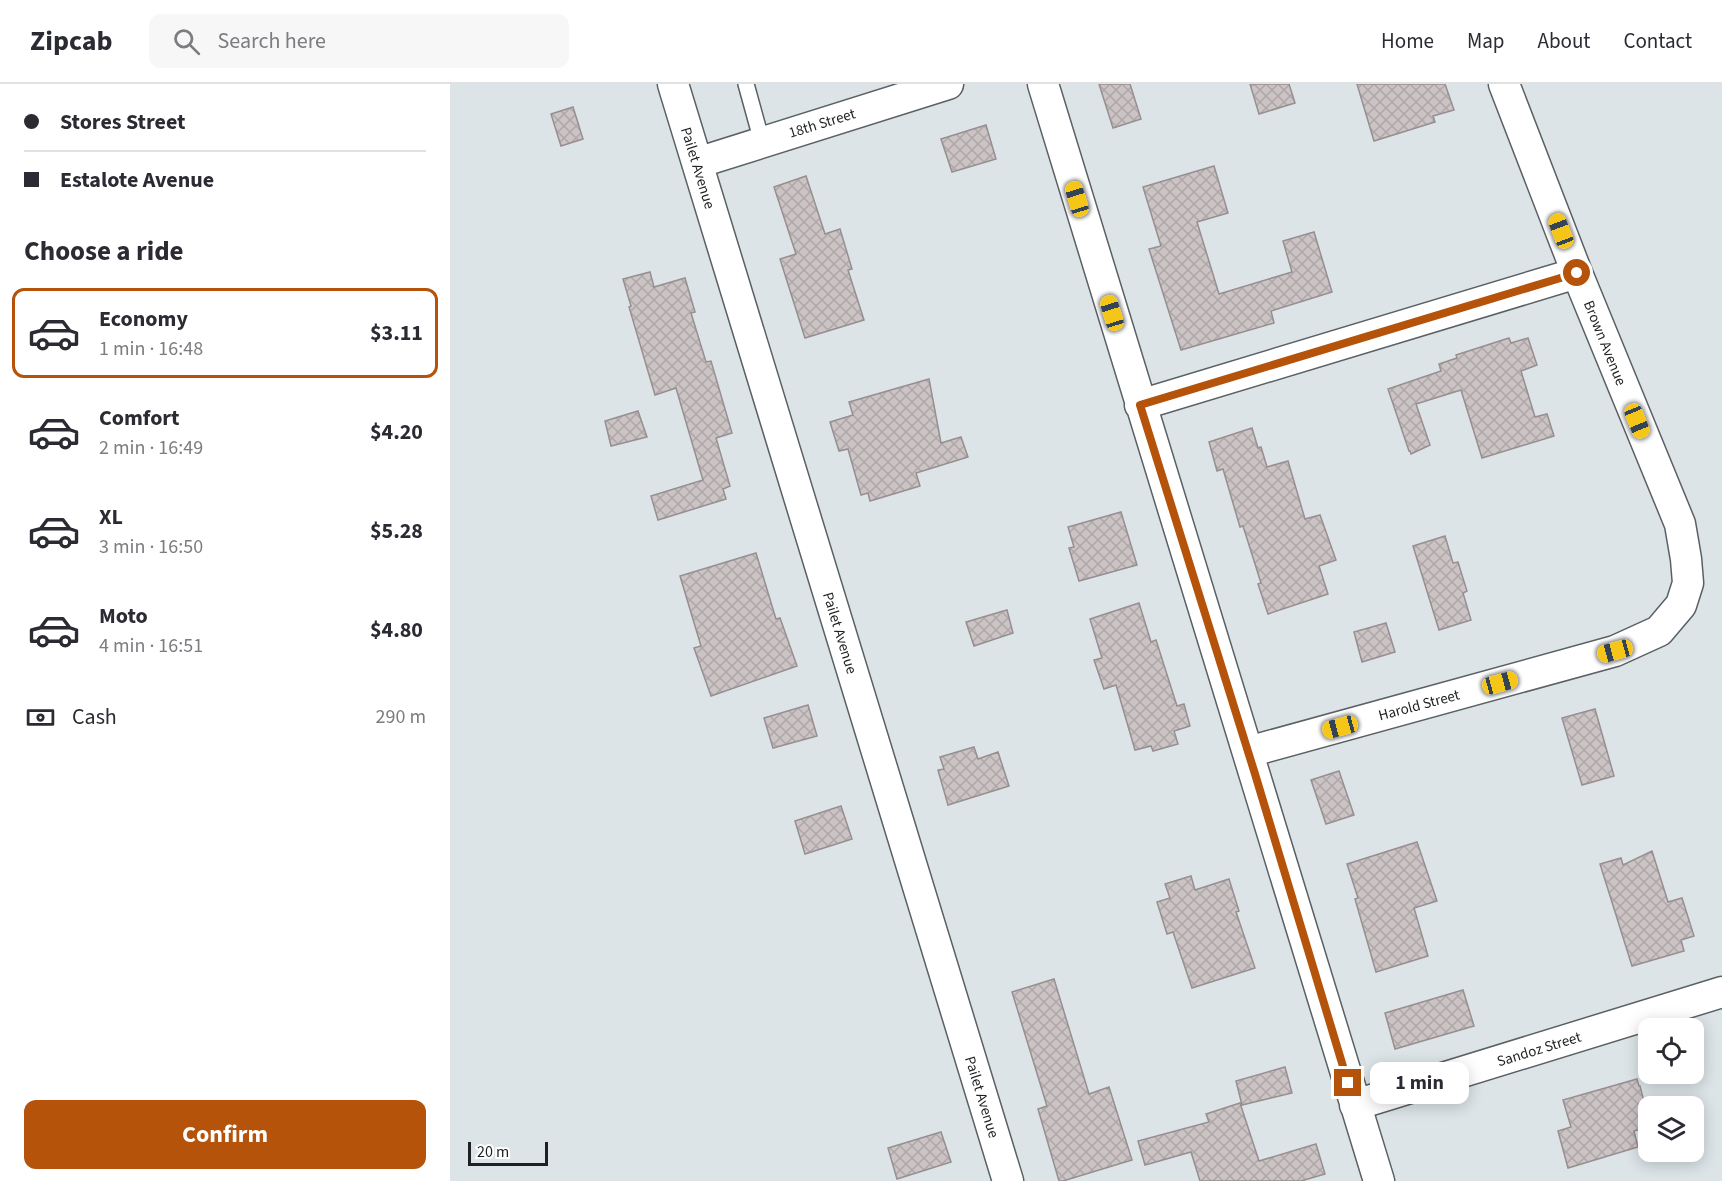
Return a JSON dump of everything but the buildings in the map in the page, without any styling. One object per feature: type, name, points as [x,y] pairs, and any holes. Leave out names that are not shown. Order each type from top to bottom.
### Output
[{"type":"street","name":"Pailet Avenue","points":[[673,84],[1008,1181]]},
{"type":"street","name":"18th Street","points":[[697,163],[948,84]]},
{"type":"street","points":[[1042,84],[1379,1181]]},
{"type":"street","name":"Brown Avenue","points":[[1504,84],[1577,273],[1680,524],[1688,583],[1681,605]]},
{"type":"street","points":[[1140,405],[1577,273]]},
{"type":"street","name":"Harold Street","points":[[1248,752],[1615,651],[1659,631],[1681,605]]},
{"type":"street","name":"Sandoz Street","points":[[1355,1105],[1722,992]]},
{"type":"lane","points":[[746,84],[762,142]]},
{"type":"route","points":[[1348,1083],[1140,405],[1577,273]]}]
